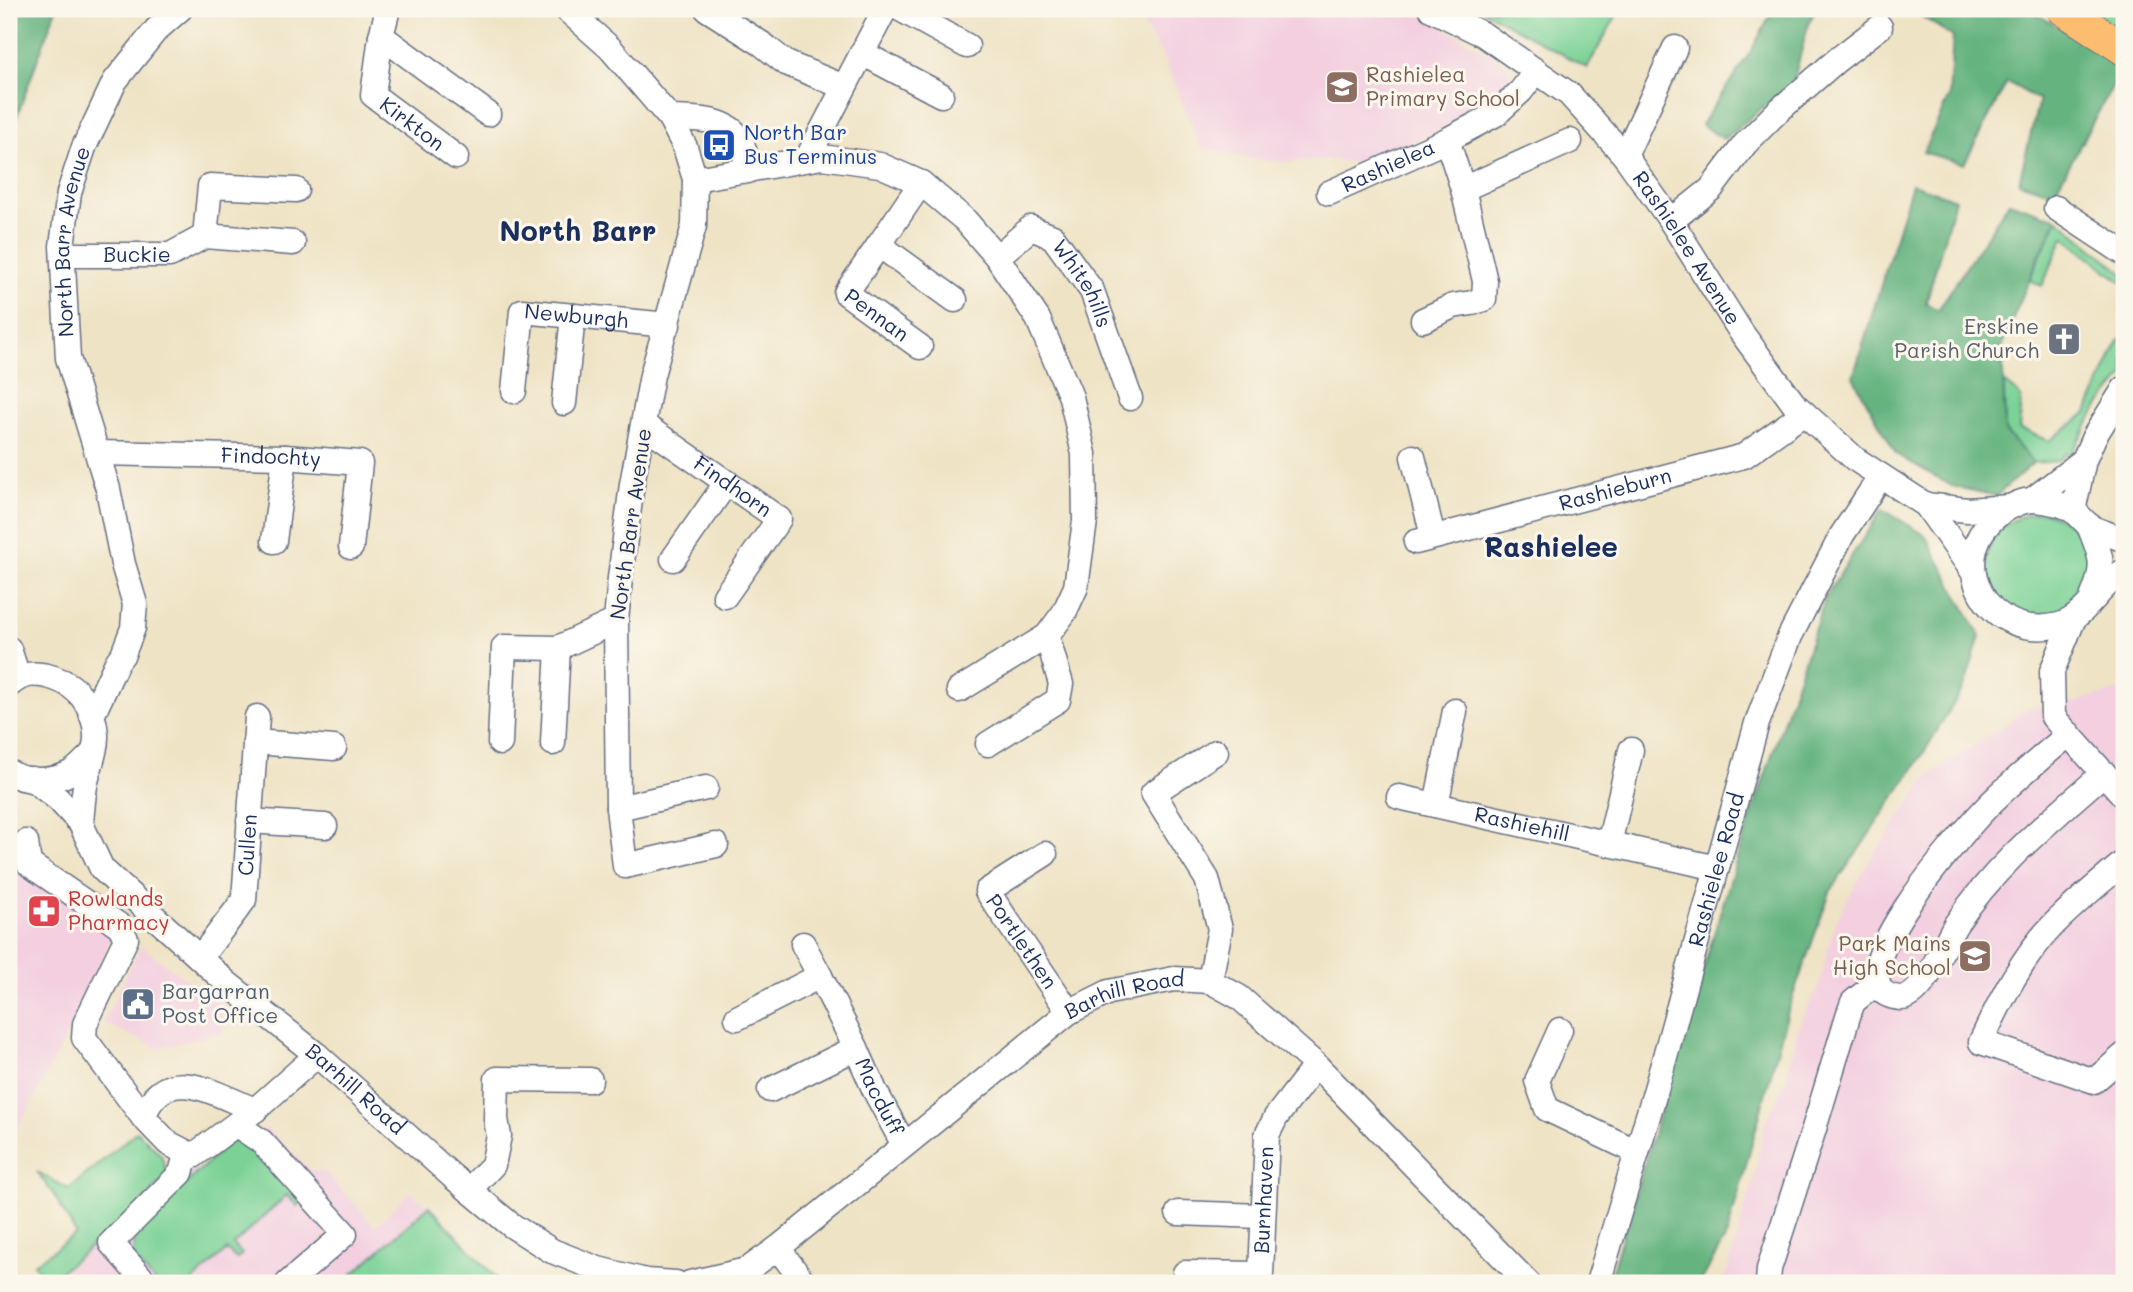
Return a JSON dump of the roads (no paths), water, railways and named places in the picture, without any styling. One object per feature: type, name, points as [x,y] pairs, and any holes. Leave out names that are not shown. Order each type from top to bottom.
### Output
[{"type":"main road","points":[[2063,9],[2124,49]]},
{"type":"street","name":"North Barr Avenue","points":[[92,716],[133,628],[135,604],[123,564],[108,489],[68,358],[63,256],[69,193],[84,147],[115,81],[156,30],[180,9]]},
{"type":"street","name":"Kirkton","points":[[388,9],[381,36],[373,95],[456,157]]},
{"type":"street","name":"North Barr Avenue","points":[[566,9],[610,48],[670,118],[685,147],[695,179],[695,226],[652,375],[632,484],[616,621],[618,808],[625,866],[716,845]]},
{"type":"street","points":[[707,9],[762,44],[786,63],[844,87]]},
{"type":"street","points":[[807,159],[885,9]]},
{"type":"street","points":[[900,9],[967,46]]},
{"type":"street","name":"Rashielee Avenue","points":[[1431,9],[1484,35],[1569,94],[1625,156],[1671,221],[1741,332],[1794,404],[1855,458],[1926,505],[1974,573]]},
{"type":"street","points":[[1671,221],[1711,189],[1745,144],[1777,112],[1837,60],[1881,27]]},
{"type":"street","points":[[381,36],[488,114]]},
{"type":"street","points":[[1625,156],[1675,48]]},
{"type":"street","points":[[862,53],[940,95]]},
{"type":"street","name":"Rashielea","points":[[1329,193],[1447,140],[1496,114],[1536,71]]},
{"type":"street","points":[[670,118],[725,125],[740,138],[748,171]]},
{"type":"street","name":"Rashielea","points":[[1423,320],[1453,306],[1484,299],[1485,281],[1463,189],[1447,140]]},
{"type":"street","points":[[1463,189],[1570,141]]},
{"type":"street","points":[[695,179],[822,157],[880,165],[921,183],[965,220],[998,257],[1038,318],[1071,397],[1084,454],[1085,521],[1076,587],[1064,613],[1047,636],[959,690]]},
{"type":"street","name":"Pennan","points":[[920,347],[846,293],[921,183]]},
{"type":"street","points":[[293,243],[205,236],[210,186],[296,190]]},
{"type":"street","points":[[2056,208],[2123,248]]},
{"type":"street","name":"Whitehills","points":[[998,257],[1031,228],[1053,237],[1092,291],[1130,398]]},
{"type":"street","name":"Buckie","points":[[63,256],[170,255],[205,236]]},
{"type":"street","points":[[879,245],[955,300]]},
{"type":"street","name":"Newburgh","points":[[514,391],[522,311],[667,325]]},
{"type":"street","points":[[564,402],[573,316]]},
{"type":"street","points":[[2052,671],[2101,578],[2102,556],[2081,518],[2084,460],[2105,416],[2124,389]]},
{"type":"street","name":"Rashieburn","points":[[1413,457],[1425,539],[1744,456],[1804,413]]},
{"type":"street","name":"Findhorn","points":[[644,425],[779,519],[725,596]]},
{"type":"street","name":"Findochty","points":[[98,453],[285,457],[360,463],[351,547]]},
{"type":"street","points":[[274,541],[285,457]]},
{"type":"street","points":[[2084,460],[1988,523],[1976,545],[1974,573],[1983,599],[2002,618],[2030,628],[2061,624],[2082,610],[2124,571]]},
{"type":"street","name":"Rashielee Road","points":[[1598,1283],[1757,723],[1790,636],[1842,535],[1881,476]]},
{"type":"street","points":[[673,559],[727,482]]},
{"type":"street","points":[[2020,503],[2063,505],[2081,518],[2124,540]]},
{"type":"street","name":"Rashielee Avenue","points":[[1926,505],[1967,510],[2020,503]]},
{"type":"street","points":[[500,743],[504,647],[558,648],[616,621]]},
{"type":"street","points":[[2030,628],[2052,671],[2053,717],[2124,796]]},
{"type":"street","points":[[988,744],[1058,699],[1061,684],[1047,636]]},
{"type":"street","points":[[553,743],[558,648]]},
{"type":"street","points":[[9,649],[13,681],[30,674],[44,674],[67,682],[86,699],[92,716]]},
{"type":"street","points":[[67,682],[117,662]]},
{"type":"street","points":[[1437,805],[1455,711]]},
{"type":"street","name":"Barhill Road","points":[[81,824],[84,788],[96,735],[92,716]]},
{"type":"street","name":"Cullen","points":[[200,958],[244,900],[257,717]]},
{"type":"street","points":[[2069,734],[1988,806],[1946,851],[1914,894],[1877,964],[1878,982],[1884,990],[1897,997],[1906,998],[1914,993],[1922,984],[1956,924],[1992,877],[2034,834],[2104,773]]},
{"type":"street","points":[[256,742],[334,748]]},
{"type":"street","points":[[1609,844],[1631,750]]},
{"type":"street","points":[[1210,981],[1220,929],[1207,879],[1153,793],[1216,752]]},
{"type":"street","points":[[16,778],[50,780],[71,773],[92,754]]},
{"type":"street","name":"Barhill Road","points":[[16,778],[58,799],[81,824],[102,869],[200,958],[317,1055],[512,1225],[552,1251],[598,1269],[646,1281],[676,1283]]},
{"type":"street","points":[[618,808],[706,788]]},
{"type":"street","name":"Rashiehill","points":[[1399,797],[1717,868]]},
{"type":"street","points":[[249,821],[325,826]]},
{"type":"street","points":[[26,842],[29,864],[120,926],[126,939],[85,1024],[85,1038],[143,1117],[167,1143],[193,1156],[246,1117],[317,1055]]},
{"type":"street","name":"Portlethen","points":[[1045,854],[987,891],[1069,1012]]},
{"type":"street","points":[[2124,862],[2054,924],[2034,949],[1980,1042],[2094,1081],[2124,1055]]},
{"type":"street","name":"Macduff","points":[[803,944],[904,1144]]},
{"type":"street","points":[[737,1018],[820,976]]},
{"type":"street","name":"Barhill Road","points":[[690,1283],[747,1270],[778,1248],[1069,1012],[1109,992],[1174,979],[1210,981],[1239,997],[1316,1065],[1528,1283]]},
{"type":"street","points":[[1768,1283],[1769,1269],[1847,1016],[1853,1002],[1878,982]]},
{"type":"street","points":[[1560,1030],[1537,1081],[1547,1109],[1637,1152]]},
{"type":"street","name":"Macduff","points":[[770,1090],[856,1048]]},
{"type":"street","name":"Burnhaven","points":[[1185,1273],[1261,1274],[1267,1135],[1276,1117],[1316,1065]]},
{"type":"street","points":[[469,1190],[493,1166],[499,1136],[496,1119],[497,1079],[590,1080]]},
{"type":"street","points":[[143,1117],[146,1108],[158,1094],[170,1085],[185,1084],[200,1087],[246,1117],[262,1142],[345,1234],[288,1283]]},
{"type":"street","points":[[146,1283],[111,1244],[181,1173],[186,1154]]},
{"type":"street","points":[[1178,1213],[1262,1216]]},
{"type":"street","points":[[778,1248],[804,1283]]},
{"type":"place","name":"Rashielea Primary School","points":[[1342,87]]},
{"type":"place","name":"North Bar Bus Terminus","points":[[719,145]]},
{"type":"place","name":"Erskine Parish Church","points":[[2064,339]]},
{"type":"place","name":"Rowlands Pharmacy","points":[[44,911]]},
{"type":"place","name":"Park Mains High School","points":[[1975,956]]},
{"type":"place","name":"Bargarran Post Office","points":[[138,1004]]},
{"type":"district","name":"North Barr","points":[[578,231]]},
{"type":"district","name":"Rashielee","points":[[1551,547]]}]
